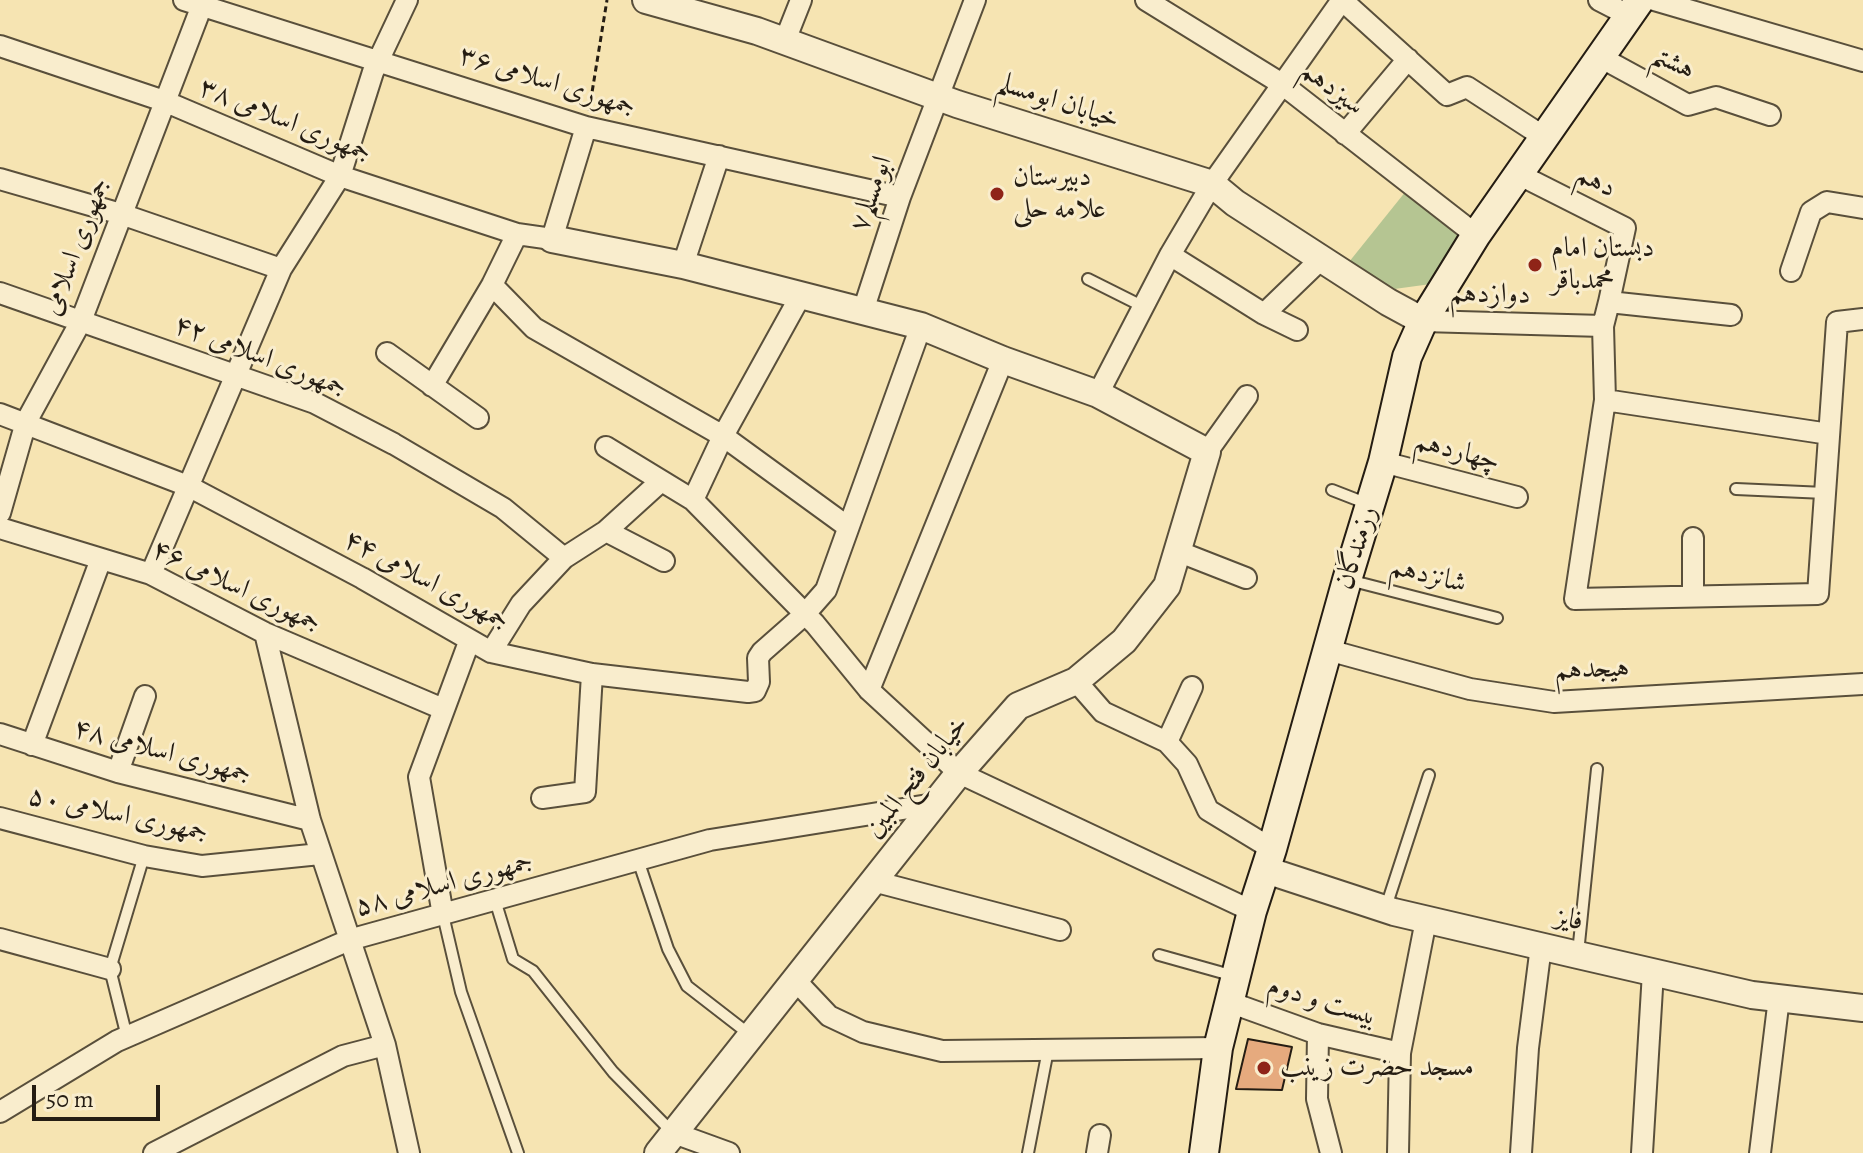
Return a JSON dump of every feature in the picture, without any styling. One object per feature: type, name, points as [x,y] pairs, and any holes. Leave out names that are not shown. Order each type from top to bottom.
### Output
[{"type":"main road","name":"رزمندگان","points":[[1204,1153],[1218,1048],[1252,911],[1383,462],[1407,357],[1423,321],[1476,235],[1635,8]]},
{"type":"street","points":[[151,574],[281,269],[340,176],[373,72],[407,0]]},
{"type":"street","name":"خیابان ابومسلم","points":[[646,0],[757,31],[936,96],[1212,184],[1235,203],[1321,259],[1423,321]]},
{"type":"street","points":[[784,43],[801,0]]},
{"type":"street","name":"ابومسلم۷","points":[[863,311],[936,96],[975,0]]},
{"type":"street","name":"سیزدهم","points":[[1146,0],[1282,84],[1476,235]]},
{"type":"street","points":[[1098,394],[1170,255],[1212,184],[1342,0],[1447,95],[1467,87],[1544,137]]},
{"type":"street","points":[[1600,0],[1635,8]]},
{"type":"street","points":[[1654,0],[1863,61]]},
{"type":"street","name":"جمهوری اسلامی ۳۶","points":[[196,2],[586,127],[900,197]]},
{"type":"street","name":"جمهوری اسلامی","points":[[0,513],[26,422],[81,321],[164,101],[196,2]]},
{"type":"street","name":"جمهوری اسلامی ۳۸","points":[[0,46],[164,101],[340,176],[517,234],[552,239]]},
{"type":"street","name":"هشتم","points":[[1600,57],[1688,105],[1716,97],[1770,115]]},
{"type":"street","points":[[1345,134],[1408,59]]},
{"type":"street","points":[[586,127],[552,239],[683,265],[921,326],[1098,394],[1207,452],[1247,396]]},
{"type":"street","points":[[683,265],[719,156]]},
{"type":"street","name":"دهم","points":[[1518,174],[1625,228],[1609,302]]},
{"type":"street","points":[[0,179],[121,214],[281,269]]},
{"type":"street","points":[[1791,271],[1811,212],[1827,202],[1863,208]]},
{"type":"street","points":[[432,386],[492,285],[517,234]]},
{"type":"street","points":[[1170,255],[1264,314],[1297,330]]},
{"type":"street","points":[[1264,314],[1321,259]]},
{"type":"street","points":[[492,285],[534,328],[723,436],[848,527]]},
{"type":"street","name":"جمهوری اسلامی ۴۲","points":[[0,293],[315,403],[394,444],[503,508],[564,558]]},
{"type":"street","points":[[693,500],[723,436],[801,295]]},
{"type":"street","points":[[1731,315],[1609,302],[1603,326],[1605,400],[1575,599],[1818,594],[1837,322],[1863,319]]},
{"type":"street","name":"دوازدهم","points":[[1423,321],[1603,326]]},
{"type":"street","points":[[804,615],[826,590],[921,326]]},
{"type":"street","points":[[387,353],[478,418]]},
{"type":"street","points":[[869,690],[1003,360]]},
{"type":"street","points":[[1605,400],[1829,434]]},
{"type":"street","name":"جمهوری اسلامی ۴۴","points":[[0,414],[188,486],[362,578],[491,652],[592,674],[755,691],[759,682],[758,658],[804,615]]},
{"type":"street","points":[[606,447],[693,500],[815,624],[869,690],[959,773],[1252,911]]},
{"type":"street","name":"خیابان فتح المبین","points":[[666,1143],[934,804],[1018,706],[1076,681],[1124,641],[1167,586],[1207,452]]},
{"type":"street","name":"چهاردهم","points":[[1383,462],[1517,497]]},
{"type":"street","points":[[491,652],[521,604],[564,558],[606,531],[660,482]]},
{"type":"street","name":"جمهوری اسلامی ۴۶","points":[[0,528],[151,574],[265,633],[443,709]]},
{"type":"street","points":[[606,531],[664,561]]},
{"type":"street","points":[[1693,538],[1693,595]]},
{"type":"street","points":[[1177,551],[1246,578]]},
{"type":"street","points":[[32,745],[101,559]]},
{"type":"street","points":[[265,633],[310,820],[385,1045],[409,1153]]},
{"type":"street","points":[[443,915],[419,777],[469,642]]},
{"type":"street","name":"هیجدهم","points":[[1328,650],[1470,689],[1554,702],[1863,684]]},
{"type":"street","points":[[542,798],[585,792],[592,674]]},
{"type":"street","points":[[1076,681],[1103,712],[1167,742],[1187,764],[1208,810],[1269,860]]},
{"type":"street","points":[[1167,742],[1192,687]]},
{"type":"street","points":[[118,772],[145,696]]},
{"type":"street","name":"جمهوری اسلامی ۴۸","points":[[0,734],[118,772],[310,820]]},
{"type":"street","name":"جمهوری اسلامی ۵۸","points":[[0,1112],[127,1037],[349,940],[710,840],[934,804]]},
{"type":"street","name":"جمهوری اسلامی ۵۰","points":[[0,818],[144,856],[202,866],[320,854]]},
{"type":"street","name":"فایز","points":[[1269,860],[1385,909],[1426,920],[1779,998],[1863,1008]]},
{"type":"street","points":[[873,881],[1060,930]]},
{"type":"street","points":[[1398,1153],[1400,1053],[1426,920]]},
{"type":"street","points":[[0,939],[110,969]]},
{"type":"street","points":[[1521,1153],[1528,1048],[1541,946]]},
{"type":"street","points":[[1642,1153],[1653,972]]},
{"type":"street","points":[[795,980],[829,1016],[863,1032],[942,1051],[1218,1048]]},
{"type":"street","name":"بیست و دوم","points":[[1233,989],[1318,1034],[1400,1053]]},
{"type":"street","points":[[1760,1153],[1779,998]]},
{"type":"street","points":[[1318,1034],[1317,1099],[1331,1153]]},
{"type":"street","points":[[154,1153],[343,1056],[385,1045]]},
{"type":"street","points":[[666,1143],[729,1153]]},
{"type":"lane","points":[[1088,279],[1144,307]]},
{"type":"lane","points":[[1736,489],[1825,493]]},
{"type":"lane","points":[[1332,490],[1370,504]]},
{"type":"lane","name":"شانزدهم","points":[[1347,580],[1497,618]]},
{"type":"lane","points":[[1578,955],[1597,769]]},
{"type":"lane","points":[[1385,909],[1429,775]]},
{"type":"lane","points":[[127,1037],[110,969],[144,856]]},
{"type":"lane","points":[[638,860],[668,949],[687,986],[751,1036]]},
{"type":"lane","points":[[495,900],[513,959],[533,971],[666,1143]]},
{"type":"lane","points":[[443,915],[461,992],[518,1153]]},
{"type":"lane","points":[[1159,955],[1233,989]]},
{"type":"lane","points":[[1028,1153],[1048,1048]]},
{"type":"path","points":[[586,127],[607,0]]},
{"type":"green space","points":[[1406,191],[1458,236],[1431,284],[1387,290],[1349,262]]},
{"type":"building","name":"مسجد حضرت زینب","points":[[1248,1039],[1292,1047],[1282,1090],[1236,1089]]},
{"type":"place","name":"دبیرستان علامه حلی","points":[[997,194]]},
{"type":"place","name":"دبستان امام محمدباقر","points":[[1535,265]]},
{"type":"place","name":"مسجد حضرت زینب","points":[[1264,1068]]}]
